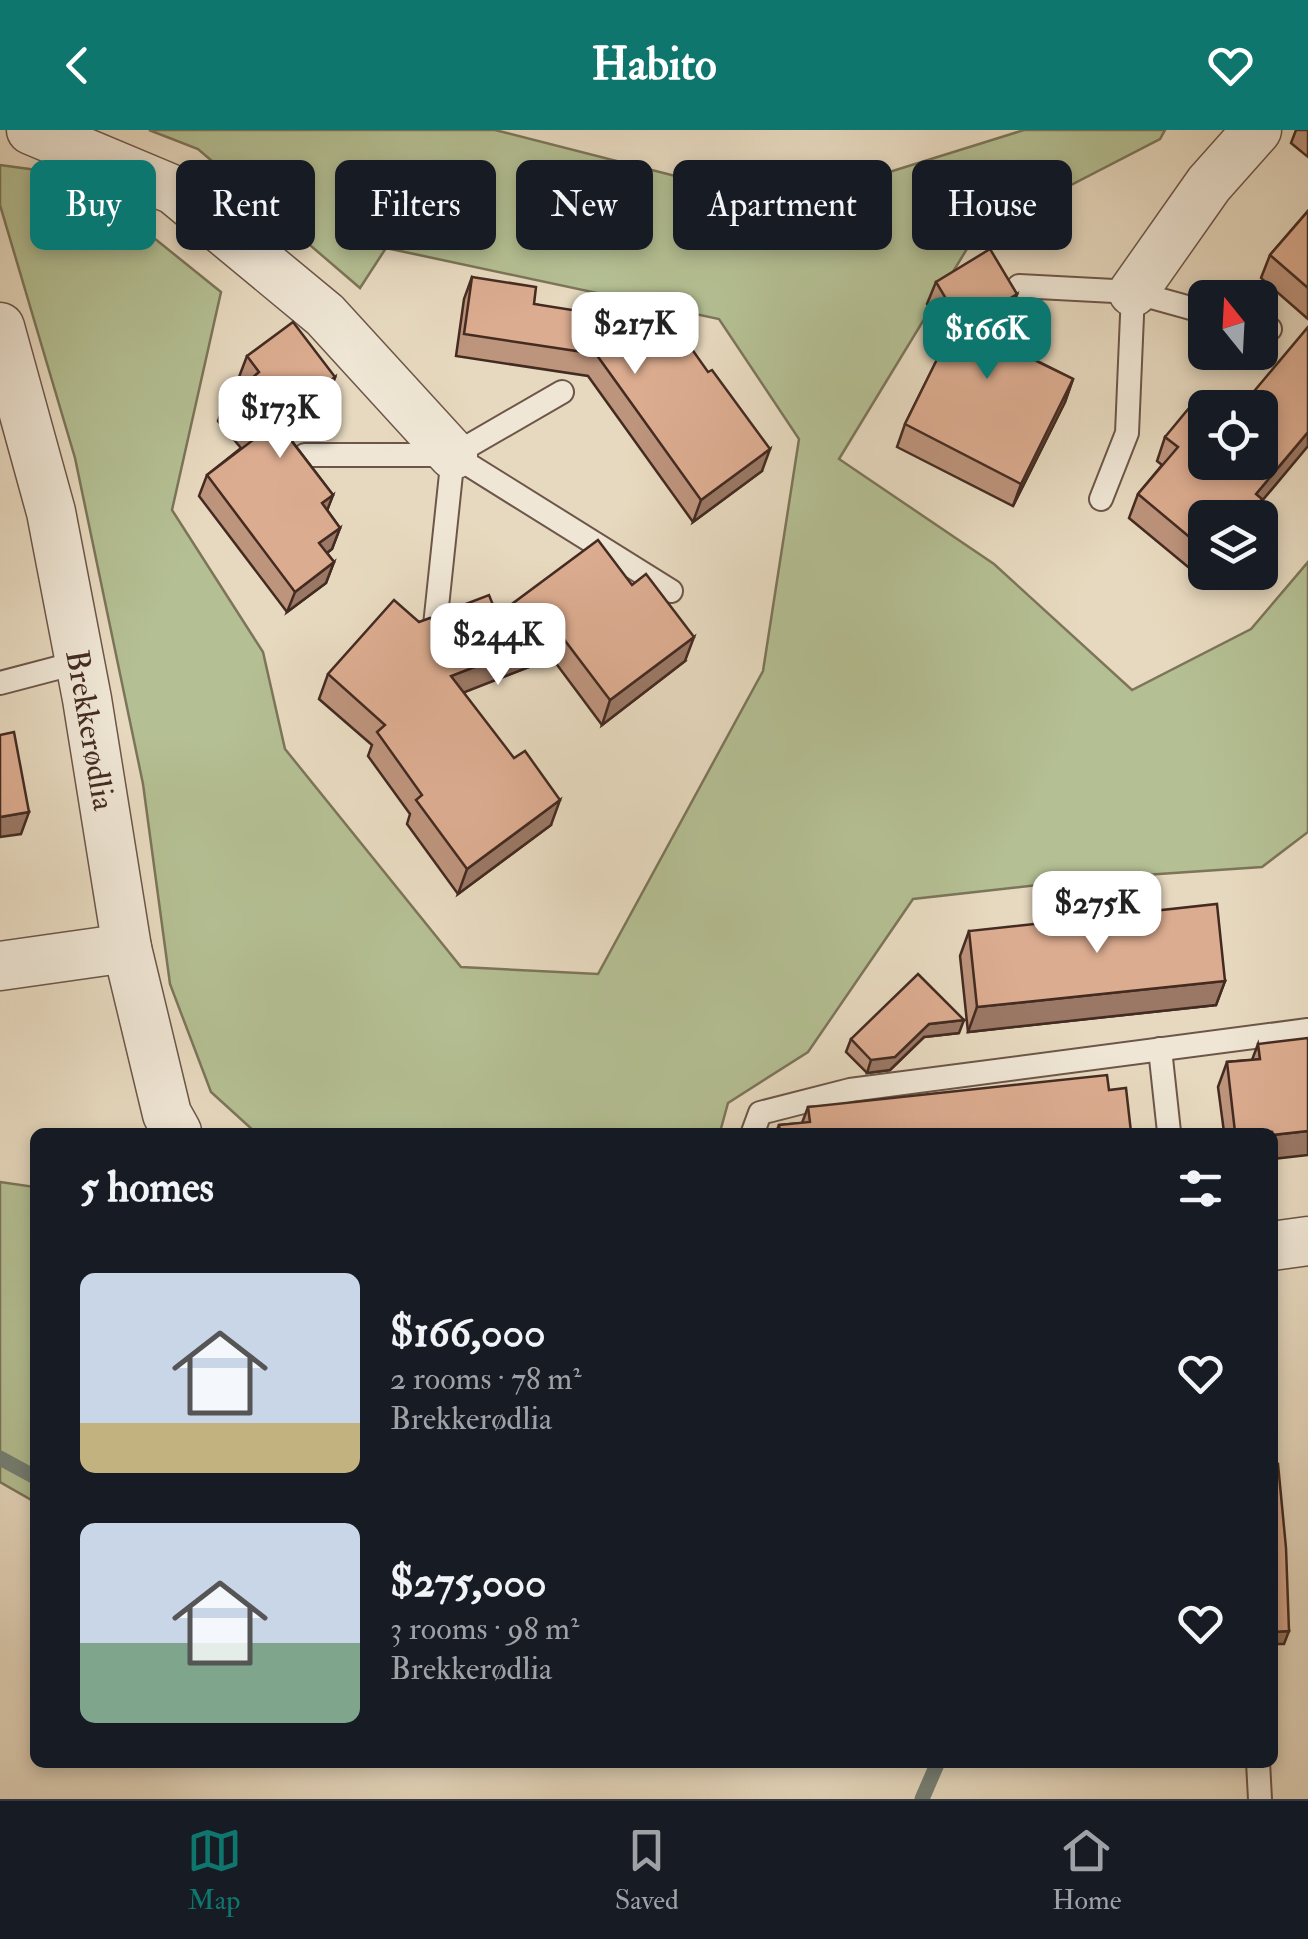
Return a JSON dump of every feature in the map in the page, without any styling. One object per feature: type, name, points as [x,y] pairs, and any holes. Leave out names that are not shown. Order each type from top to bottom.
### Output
[{"type":"street","points":[[31,130],[174,190],[326,314],[453,455]]},
{"type":"street","points":[[1134,292],[1209,184],[1257,130]]},
{"type":"street","name":"Brekkerødlia","points":[[0,327],[8,385],[51,512],[128,948],[167,1114],[175,1128]]},
{"type":"street","points":[[0,966],[128,948]]},
{"type":"street","points":[[1278,1245],[1308,1241]]},
{"type":"lane","points":[[1019,286],[1134,292],[1188,307]]},
{"type":"lane","points":[[1100,498],[1127,432],[1134,292]]},
{"type":"lane","points":[[305,455],[453,455],[562,392]]},
{"type":"lane","points":[[453,455],[671,591]]},
{"type":"lane","points":[[434,636],[453,455]]},
{"type":"lane","points":[[0,683],[80,662]]},
{"type":"lane","points":[[754,1128],[760,1113],[850,1090],[1308,1030]]},
{"type":"lane","points":[[1160,1049],[1169,1128]]},
{"type":"lane","points":[[1258,1768],[1260,1799]]},
{"type":"green space","points":[[149,130],[495,130],[613,160],[516,160],[516,250],[653,250],[653,170],[673,175],[673,250],[892,250],[892,171],[912,165],[912,250],[966,250],[839,459],[994,564],[1132,690],[1251,629],[1308,562],[1308,832],[1262,867],[1100,878],[913,899],[808,1052],[728,1103],[721,1128],[251,1128],[211,1092],[170,984],[143,784],[75,458],[0,205],[0,165],[30,169],[30,250],[156,250],[156,240],[221,292],[172,510],[263,652],[285,749],[461,967],[598,974],[763,671],[799,439],[719,319],[395,250],[496,250],[496,160],[335,160],[335,250],[385,250],[360,288],[315,249],[315,160],[211,160],[198,149]]},
{"type":"green space","points":[[1024,130],[1165,130],[1160,139],[1072,184],[1072,160],[928,160]]},
{"type":"green space","points":[[0,1182],[30,1186],[30,1499],[0,1482]]},
{"type":"building","points":[[1308,211],[1308,288],[1270,255]]},
{"type":"building","points":[[991,250],[1017,294],[965,326],[1073,379],[1021,484],[905,424],[956,321],[961,324],[936,282]]},
{"type":"building","points":[[472,277],[536,287],[534,304],[686,328],[684,338],[770,449],[701,500],[596,354],[464,334]]},
{"type":"building","points":[[293,322],[335,377],[277,422],[333,495],[322,503],[340,528],[319,543],[334,562],[295,592],[207,475],[257,437],[226,400],[259,372],[247,356]]},
{"type":"building","points":[[1308,327],[1308,432],[1278,468],[1278,390],[1255,390],[1272,370],[1278,370],[1278,363]]},
{"type":"building","points":[[1188,409],[1188,480],[1268,480],[1256,494],[1262,499],[1188,500],[1188,536],[1138,494],[1178,447],[1165,437]]},
{"type":"building","points":[[598,540],[632,585],[646,574],[694,637],[610,700],[560,634],[451,676],[514,758],[525,751],[560,800],[467,869],[416,800],[422,795],[377,732],[385,725],[328,674],[394,600],[419,622],[430,618],[442,626],[454,620],[458,607],[489,595],[497,615]]},
{"type":"building","points":[[14,732],[29,812],[0,817],[0,735]]},
{"type":"building","points":[[1217,904],[1225,981],[977,1007],[969,931]]},
{"type":"building","points":[[918,974],[964,1020],[929,1024],[895,1057],[871,1060],[851,1039]]},
{"type":"building","points":[[1308,1038],[1308,1131],[1278,1134],[1278,1128],[1235,1128],[1227,1062],[1260,1059],[1258,1044]]},
{"type":"building","points":[[1107,1075],[1109,1090],[1126,1088],[1131,1128],[779,1128],[779,1125],[810,1122],[808,1107]]},
{"type":"building","points":[[1278,1464],[1286,1548],[1289,1631],[1278,1632]]},
{"type":"waterway","points":[[0,1458],[30,1474]]},
{"type":"waterway","points":[[922,1799],[935,1768]]}]
